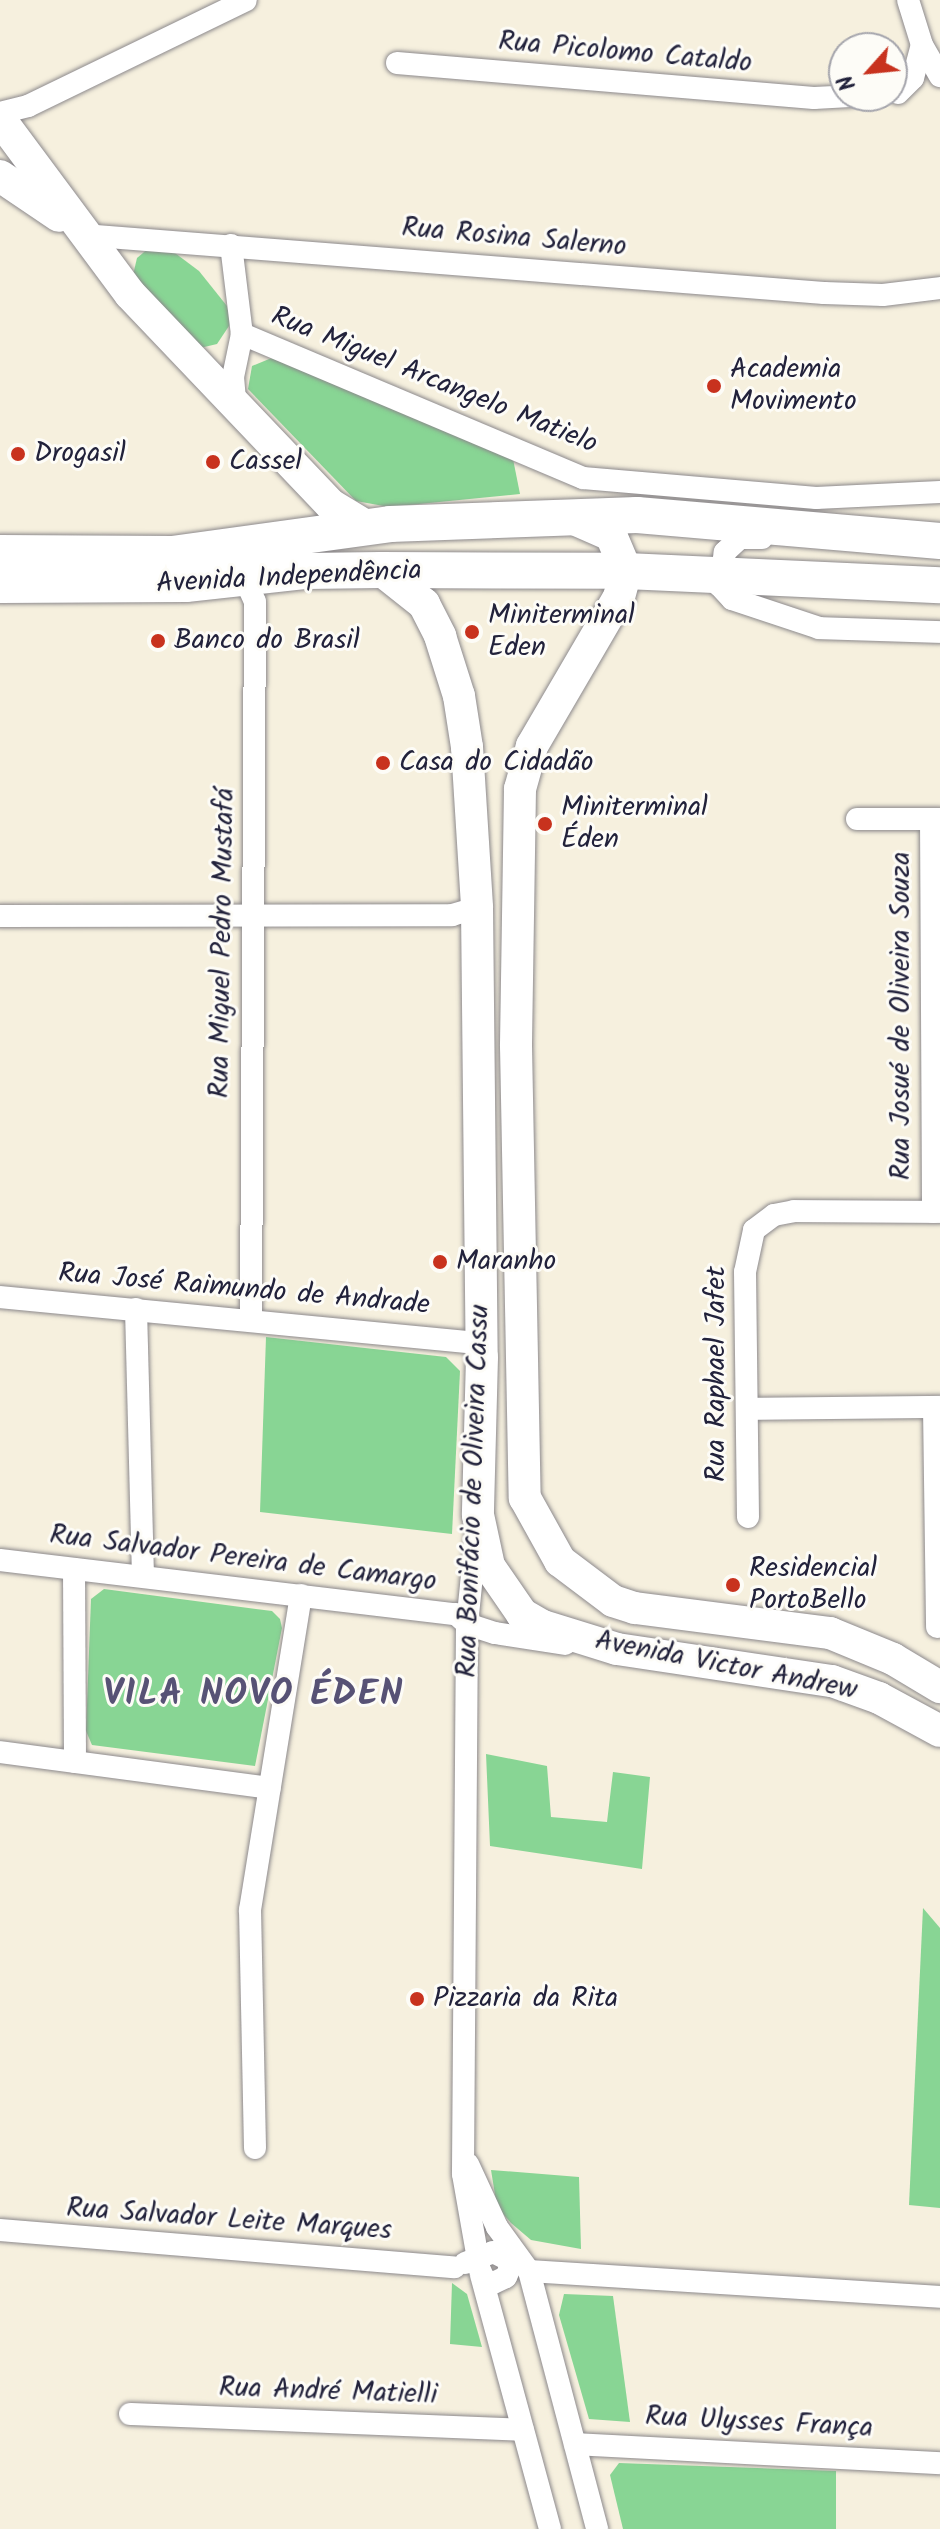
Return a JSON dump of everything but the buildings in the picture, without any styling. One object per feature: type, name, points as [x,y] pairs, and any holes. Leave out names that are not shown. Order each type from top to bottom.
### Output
[{"type":"main road","points":[[0,116],[80,232],[130,294],[235,400],[331,505],[366,526]]},
{"type":"main road","points":[[0,176],[80,232]]},
{"type":"main road","name":"Avenida Independência","points":[[0,553],[172,554],[366,526],[637,515],[940,541]]},
{"type":"main road","name":"Avenida Independência","points":[[569,517],[611,535],[626,571]]},
{"type":"main road","name":"Avenida Independência","points":[[0,585],[186,584],[234,578],[381,570],[626,571],[940,585]]},
{"type":"main road","name":"Rua Bonifácio de Oliveira Cassu","points":[[381,570],[424,604],[452,669],[467,747],[477,908],[482,1343],[478,1515]]},
{"type":"main road","name":"Rua Bonifácio de Oliveira Cassu","points":[[560,1561],[530,1513],[522,1463],[516,867],[520,789],[532,746],[619,597],[626,571]]},
{"type":"main road","points":[[477,908],[516,867]]},
{"type":"main road","points":[[482,1343],[506,1376],[513,1440],[522,1463]]},
{"type":"main road","name":"Avenida Victor Andrew","points":[[478,1515],[489,1566],[522,1614],[543,1626],[617,1649],[832,1681],[879,1698],[940,1731]]},
{"type":"main road","name":"Avenida Victor Andrew","points":[[560,1561],[596,1592],[635,1608],[758,1620],[830,1633],[893,1659],[940,1687]]},
{"type":"main road","points":[[669,1656],[690,1646],[729,1649],[747,1636],[758,1620]]},
{"type":"street","points":[[0,116],[28,106],[246,0]]},
{"type":"street","points":[[908,0],[922,45],[940,76]]},
{"type":"street","points":[[908,82],[913,78],[922,45]]},
{"type":"street","name":"Rua Picolomo Cataldo","points":[[397,63],[767,94],[828,95]]},
{"type":"street","points":[[908,91],[940,86]]},
{"type":"street","name":"Rua Rosina Salerno","points":[[80,232],[824,293],[883,295],[940,288]]},
{"type":"street","points":[[231,245],[242,334],[233,377],[235,400]]},
{"type":"street","name":"Rua Miguel Arcangelo Matielo","points":[[242,334],[583,478],[831,499],[940,492]]},
{"type":"street","name":"Avenida Independência","points":[[718,575],[725,552],[740,538],[824,544],[854,534]]},
{"type":"street","points":[[718,575],[722,592],[732,599],[819,628],[940,632]]},
{"type":"street","name":"Rua Miguel Pedro Mustafá","points":[[234,578],[248,586],[255,602],[250,915],[251,1319]]},
{"type":"street","points":[[857,819],[935,819]]},
{"type":"street","name":"Rua Josué de Oliveira Souza","points":[[935,819],[937,1212]]},
{"type":"street","points":[[0,916],[452,915],[477,908]]},
{"type":"street","name":"Rua Raphael Jafet","points":[[748,1517],[745,1272],[754,1230],[774,1215],[794,1211],[937,1212]]},
{"type":"street","name":"Rua José Raimundo de Andrade","points":[[0,1297],[482,1343]]},
{"type":"street","points":[[136,1309],[143,1576]]},
{"type":"street","points":[[747,1409],[937,1407],[937,1627]]},
{"type":"street","name":"Rua Bonifácio de Oliveira Cassu","points":[[478,1515],[467,1624],[463,2153],[467,2216],[486,2268],[523,2430],[550,2529]]},
{"type":"street","name":"Rua Salvador Pereira de Camargo","points":[[0,1560],[456,1614],[467,1624],[520,1639],[617,1649]]},
{"type":"street","points":[[74,1569],[75,1762]]},
{"type":"street","points":[[255,2148],[250,1910],[301,1595]]},
{"type":"street","points":[[0,1752],[270,1788]]},
{"type":"street","name":"Rua Bonifácio de Oliveira Cassu","points":[[463,2153],[497,2227],[529,2271],[597,2529]]},
{"type":"street","name":"Rua Salvador Leite Marques","points":[[0,2230],[106,2242],[454,2267],[940,2297]]},
{"type":"street","name":"Rua André Matielli","points":[[130,2414],[523,2430]]},
{"type":"street","name":"Rua Ulysses França","points":[[575,2444],[940,2463]]},
{"type":"green space","points":[[150,247],[167,247],[199,271],[227,306],[231,323],[217,344],[200,348],[133,275],[137,258]]},
{"type":"green space","points":[[274,357],[513,459],[520,494],[389,507],[356,501],[248,389],[252,366]]},
{"type":"green space","points":[[266,1337],[446,1357],[460,1371],[452,1534],[260,1512]]},
{"type":"green space","points":[[104,1589],[272,1611],[280,1619],[282,1628],[255,1766],[92,1745],[86,1731],[91,1599]]},
{"type":"green space","points":[[486,1754],[547,1766],[551,1817],[607,1822],[613,1772],[650,1777],[642,1869],[490,1846]]},
{"type":"green space","points":[[923,1908],[940,1928],[940,2208],[909,2205]]},
{"type":"green space","points":[[491,2170],[579,2177],[581,2249],[531,2240],[511,2223],[497,2207]]},
{"type":"green space","points":[[452,2283],[467,2294],[482,2347],[450,2344]]},
{"type":"green space","points":[[564,2294],[613,2296],[630,2422],[589,2419],[559,2315]]},
{"type":"green space","points":[[619,2463],[836,2471],[836,2529],[623,2529],[610,2475]]},
{"type":"place","name":"Academia Movimento","points":[[714,386]]},
{"type":"place","name":"Drogasil","points":[[18,454]]},
{"type":"place","name":"Cassel","points":[[213,462]]},
{"type":"place","name":"Miniterminal Eden","points":[[472,632]]},
{"type":"place","name":"Banco do Brasil","points":[[158,641]]},
{"type":"place","name":"Casa do Cidadão","points":[[383,763]]},
{"type":"place","name":"Miniterminal Éden","points":[[545,824]]},
{"type":"place","name":"Maranho","points":[[440,1262]]},
{"type":"place","name":"Residencial PortoBello","points":[[733,1585]]},
{"type":"place","name":"Pizzaria da Rita","points":[[417,1999]]},
{"type":"district","name":"VILA NOVO ÉDEN","points":[[254,1695]]}]
